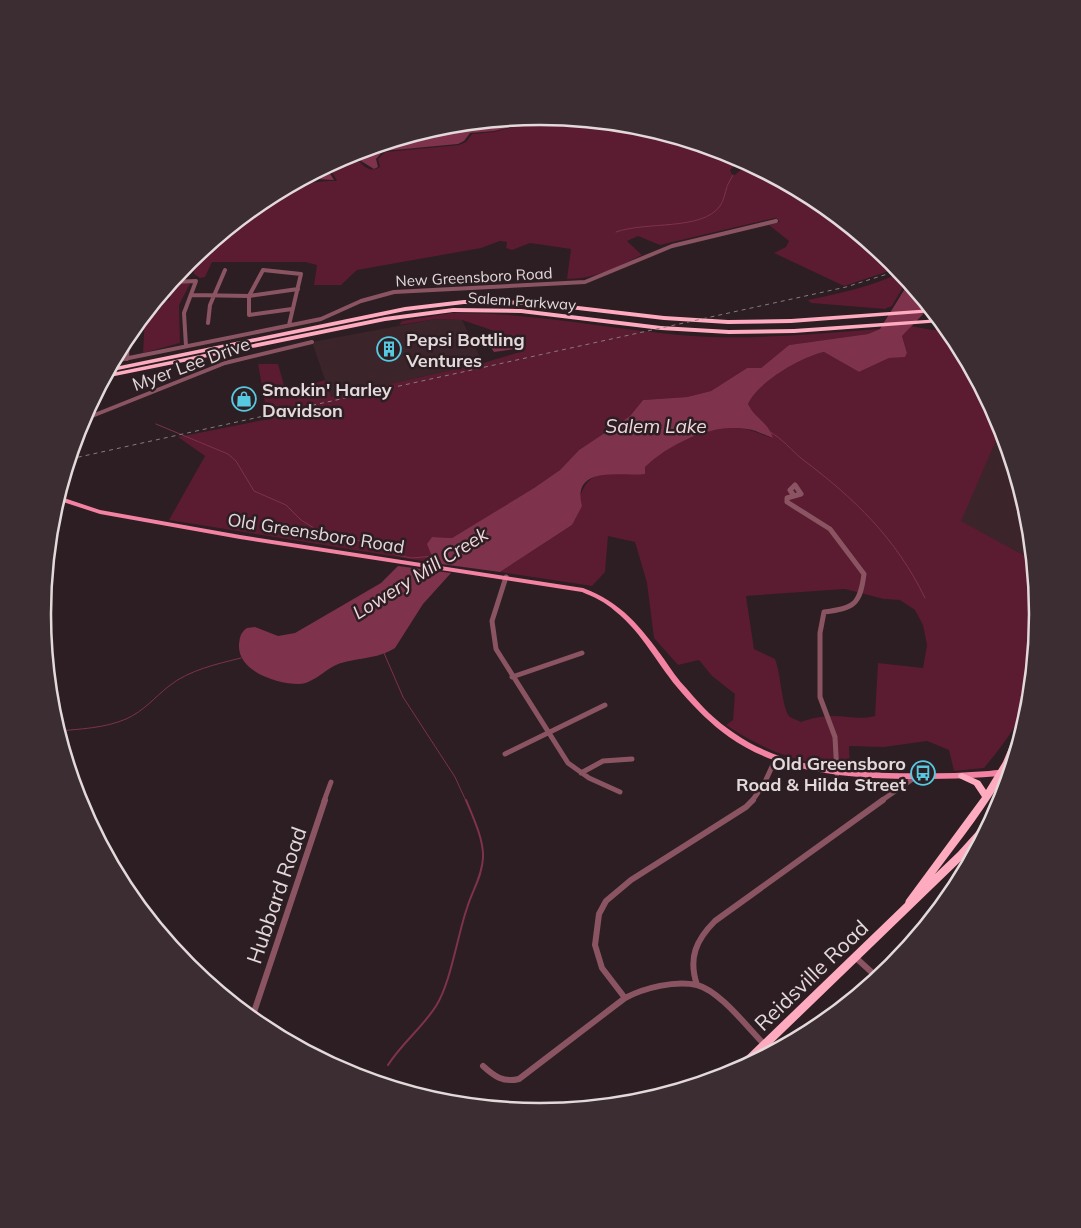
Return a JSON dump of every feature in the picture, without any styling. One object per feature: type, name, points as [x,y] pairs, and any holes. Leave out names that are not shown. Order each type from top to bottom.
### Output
[{"type":"highway","name":"Salem Parkway","points":[[117,368],[405,309],[452,303],[523,302],[681,320],[716,321],[782,321],[926,312]]},
{"type":"highway","name":"Salem Parkway","points":[[114,374],[385,318],[430,311],[470,309],[516,310],[676,329],[760,332],[933,321]]},
{"type":"highway","name":"Reidsville Road","points":[[753,1055],[909,903],[960,837],[987,797],[1009,754]]},
{"type":"highway","points":[[962,776],[977,783],[987,797]]},
{"type":"highway","name":"Reidsville Road","points":[[909,903],[918,898],[975,839]]},
{"type":"main road","name":"Old Greensboro Road","points":[[65,501],[90,510],[275,543],[575,588],[611,603],[636,624],[677,683],[704,714],[738,739],[776,758],[800,766],[837,774],[962,776],[1003,773]]},
{"type":"street","name":"New Greensboro Road","points":[[123,359],[327,317],[361,301],[394,292],[585,282],[618,270],[672,246],[776,221]]},
{"type":"street","points":[[208,322],[210,305],[225,270]]},
{"type":"street","points":[[289,326],[301,274],[263,270],[249,296],[249,315],[292,309]]},
{"type":"street","points":[[182,282],[196,281],[184,313],[186,346]]},
{"type":"street","points":[[192,295],[249,296],[298,289]]},
{"type":"street","name":"Myer Lee Drive","points":[[94,415],[225,363],[312,342]]},
{"type":"street","points":[[127,353],[127,358]]},
{"type":"street","points":[[794,496],[787,498],[787,502],[830,529],[864,574],[864,582],[857,601],[847,609],[824,612],[820,633],[820,697],[835,737],[837,774]]},
{"type":"street","points":[[506,577],[493,610],[490,626],[496,649],[568,763],[581,773],[620,792]]},
{"type":"street","points":[[512,677],[582,653]]},
{"type":"street","points":[[505,754],[605,705]]},
{"type":"street","points":[[625,998],[602,968],[595,945],[599,914],[606,901],[631,880],[758,798],[776,758]]},
{"type":"street","points":[[581,773],[604,761],[632,759]]},
{"type":"street","points":[[697,985],[693,975],[694,948],[699,936],[715,922],[918,776]]},
{"type":"street","name":"Hubbard Road","points":[[255,1010],[331,782]]},
{"type":"street","points":[[854,957],[872,973]]},
{"type":"street","points":[[483,1066],[497,1078],[508,1082],[519,1079],[595,1024],[625,998],[643,989],[668,985],[697,985],[719,998],[764,1044]]},
{"type":"shaded area","points":[[520,126],[572,126],[636,134],[698,151],[736,165],[730,170],[733,176],[743,169],[785,190],[838,226],[863,246],[889,271],[844,286],[774,253],[786,247],[789,241],[769,225],[780,222],[775,218],[660,245],[638,236],[627,241],[642,255],[606,272],[578,278],[567,279],[571,249],[530,243],[512,250],[506,248],[507,242],[500,241],[481,248],[357,270],[341,285],[314,285],[317,265],[305,262],[212,262],[205,277],[200,278],[194,274],[193,270],[218,246],[269,207],[308,183],[337,181],[332,172],[336,170],[353,162],[360,162],[367,168],[374,169],[380,167],[378,159],[385,152],[459,145],[466,142],[472,134],[494,132]]},
{"type":"shaded area","points":[[893,276],[903,286],[892,306],[885,309],[811,303],[808,300],[867,286]]},
{"type":"shaded area","points":[[182,282],[191,282],[179,305],[180,343],[143,353],[144,327],[156,311],[159,311],[165,301],[170,300],[170,295]]},
{"type":"shaded area","points":[[452,313],[509,315],[704,337],[779,336],[880,329],[868,334],[789,345],[761,368],[747,368],[711,391],[687,397],[643,400],[630,416],[579,450],[560,470],[534,488],[452,538],[432,537],[431,554],[441,564],[169,520],[205,456],[178,437],[268,419],[258,364],[278,364],[286,392],[325,380],[331,397],[483,363],[523,351],[512,337],[462,320],[436,319],[399,325],[402,321]]},
{"type":"shaded area","points":[[436,319],[462,320],[483,363],[331,397],[312,342]]},
{"type":"shaded area","points":[[911,326],[938,330],[964,369],[997,438],[961,521],[1027,557],[1030,614],[1029,646],[1026,678],[1020,709],[1017,722],[984,768],[954,771],[949,750],[927,741],[884,747],[849,746],[850,769],[832,767],[785,756],[756,743],[726,725],[733,720],[735,694],[712,676],[699,660],[678,665],[654,638],[647,583],[635,542],[608,536],[605,572],[592,586],[500,572],[572,525],[582,493],[587,483],[593,478],[612,473],[645,473],[645,467],[675,445],[711,431],[740,428],[772,438],[768,428],[748,404],[753,396],[770,379],[792,365],[824,352],[859,372],[889,358],[905,356],[907,353],[902,336]],"holes":[[[845,589],[884,599],[900,600],[915,610],[923,625],[927,645],[923,668],[878,663],[875,716],[859,718],[825,716],[801,722],[790,717],[785,707],[775,659],[754,649],[746,596]]]},
{"type":"shaded area","points":[[997,438],[1013,487],[1027,557],[960,521]]},
{"type":"water","points":[[516,126],[494,131],[470,133],[464,141],[458,144],[383,151],[445,134]]},
{"type":"water","points":[[383,151],[376,159],[378,167],[374,169],[357,160]]},
{"type":"water","points":[[329,173],[334,180],[317,179]]},
{"type":"water","name":"Salem Lake","points":[[905,288],[925,312],[902,336],[907,353],[905,357],[889,358],[859,372],[824,352],[792,365],[770,379],[753,396],[748,404],[754,414],[768,427],[773,438],[747,429],[720,429],[706,432],[679,443],[655,458],[645,467],[645,474],[612,474],[591,478],[584,484],[581,493],[582,506],[572,525],[500,572],[441,564],[431,554],[427,544],[432,537],[452,538],[534,488],[560,470],[579,450],[630,416],[643,400],[687,397],[711,391],[747,368],[761,368],[789,345],[868,334],[880,329]]},
{"type":"water","points":[[483,336],[505,339],[515,349],[494,352]]},
{"type":"water","points":[[398,566],[451,573],[423,604],[395,648],[381,655],[343,662],[314,679],[299,684],[280,682],[269,678],[251,669],[244,662],[239,644],[242,633],[247,628],[255,627],[278,636],[295,633],[381,583]]},
{"type":"waterway","points":[[727,186],[733,175]]},
{"type":"waterway","points":[[616,232],[700,219],[712,214],[720,206],[727,187]]},
{"type":"waterway","points":[[156,424],[228,454],[236,461],[254,491],[286,505],[301,520],[319,531],[373,544],[396,555],[412,558],[434,556]]},
{"type":"waterway","points":[[770,432],[839,489],[872,521],[901,556],[925,598]]},
{"type":"waterway","points":[[384,653],[403,697],[455,777],[466,801]]},
{"type":"waterway","name":"Lowery Mill Creek","points":[[66,730],[101,726],[126,719],[149,704],[177,680],[203,668],[241,658]]},
{"type":"waterway","points":[[388,1065],[425,1021],[441,996],[450,972],[463,920],[481,871],[483,858],[482,844],[466,800]]},
{"type":"railway","points":[[77,457],[846,287],[891,273]]},
{"type":"place","name":"Pepsi Bottling Ventures","points":[[389,349]]},
{"type":"place","name":"Smokin' Harley Davidson","points":[[244,399]]},
{"type":"place","name":"Old Greensboro Road & Hilda Street","points":[[923,773]]}]
